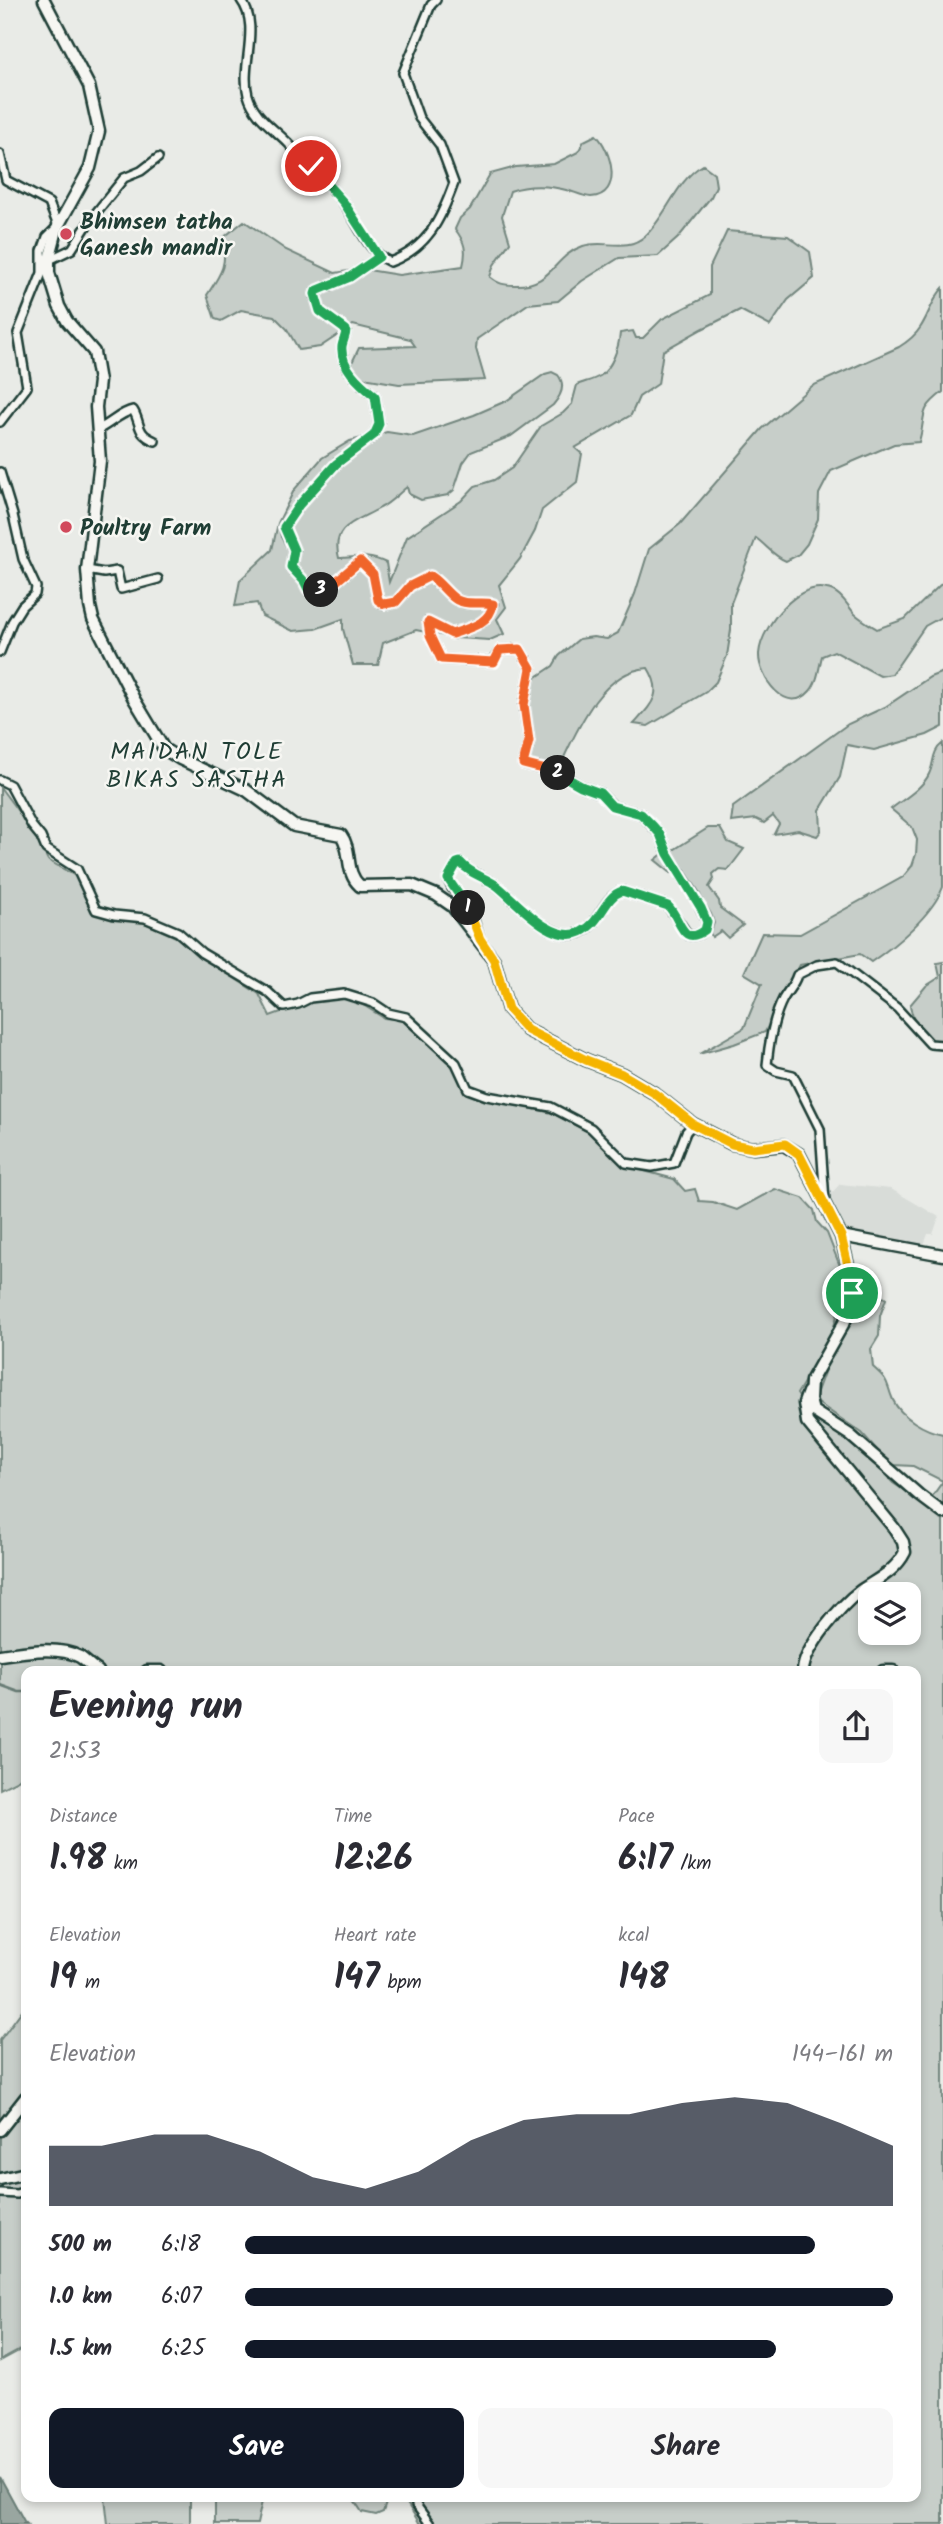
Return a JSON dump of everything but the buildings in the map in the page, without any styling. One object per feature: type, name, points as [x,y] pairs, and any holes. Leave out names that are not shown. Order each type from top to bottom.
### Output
[{"type":"main road","points":[[44,0],[89,86],[99,131],[90,169],[58,226],[49,260],[49,273],[63,315],[89,345],[97,363],[100,461],[87,570],[90,606],[93,619],[134,699],[164,749],[180,760],[246,790],[294,825],[341,835],[345,841],[350,874],[360,886],[370,888],[400,884],[426,890],[452,906],[494,960],[508,1009],[521,1026],[556,1046],[622,1074],[654,1093],[693,1124],[741,1147],[779,1144],[792,1148],[807,1166],[841,1236],[851,1278],[849,1307],[845,1321],[811,1381],[804,1403],[807,1422],[894,1528],[903,1542],[905,1552],[892,1570],[857,1593],[836,1615],[810,1651],[804,1666]]},
{"type":"main road","points":[[841,1236],[943,1255]]},
{"type":"main road","points":[[809,1390],[814,1411],[850,1435],[943,1513]]},
{"type":"main road","points":[[0,1655],[28,1651],[61,1652],[79,1657],[91,1666]]},
{"type":"main road","points":[[0,2130],[21,2103]]},
{"type":"main road","points":[[0,2179],[21,2174]]},
{"type":"street","points":[[241,0],[246,6],[249,34],[250,50],[246,74],[249,97],[267,125],[294,149],[344,203],[379,257],[390,262],[408,256],[425,240],[442,215],[454,183],[440,145],[419,118],[403,73],[431,5],[436,0]]},
{"type":"street","points":[[0,154],[6,180],[49,203],[58,226],[47,237],[42,251],[42,273],[18,333],[27,387],[0,422]]},
{"type":"street","points":[[49,260],[72,249],[91,219],[124,178],[141,171],[158,158]]},
{"type":"street","points":[[379,257],[350,277],[316,291],[315,294],[320,311],[346,330],[342,344],[344,357],[356,381],[375,396],[379,424],[374,435],[336,464],[287,522],[284,527],[294,550],[291,567],[308,589],[325,591],[360,561],[373,574],[378,600],[384,604],[396,602],[410,586],[430,576],[461,602],[493,604],[492,612],[484,621],[452,634],[428,622],[430,636],[441,659],[494,662],[500,650],[520,649],[531,668],[524,705],[529,741],[523,764],[563,775],[600,793],[612,806],[641,814],[660,834],[668,854],[694,894],[707,922],[703,932],[690,936],[684,932],[668,906],[622,891],[614,894],[599,918],[589,927],[577,934],[564,933],[539,924],[500,888],[472,873],[460,862],[448,879],[471,911],[480,939]]},
{"type":"street","points":[[97,430],[133,410],[141,431],[155,441]]},
{"type":"street","points":[[0,472],[23,559],[36,587],[35,594],[22,606],[12,622],[0,652]]},
{"type":"street","points":[[87,570],[104,573],[117,571],[121,589],[159,579]]},
{"type":"street","points":[[0,780],[10,785],[46,849],[77,869],[96,910],[123,917],[145,918],[178,932],[202,953],[268,992],[284,1007],[310,998],[344,994],[373,1003],[388,1013],[406,1017],[456,1063],[468,1089],[487,1096],[551,1107],[591,1128],[626,1163],[652,1167],[674,1163],[686,1132],[693,1124]]},
{"type":"street","points":[[826,1208],[820,1129],[793,1075],[776,1071],[767,1065],[773,1025],[797,975],[817,965],[837,962],[897,1008],[930,1044],[943,1045]]},
{"type":"street","points":[[0,2193],[21,2192]]},
{"type":"street","points":[[416,2502],[430,2524]]},
{"type":"shaded area","points":[[596,135],[610,160],[612,170],[608,188],[591,197],[547,187],[532,186],[510,191],[502,216],[510,242],[494,265],[490,277],[504,284],[528,284],[545,276],[565,256],[583,246],[623,245],[638,241],[653,228],[686,180],[703,165],[714,173],[716,186],[711,197],[678,238],[658,256],[619,258],[582,281],[558,301],[528,304],[477,339],[476,349],[485,380],[399,384],[346,375],[359,348],[415,346],[410,339],[353,325],[320,347],[299,350],[287,329],[274,316],[241,310],[221,321],[215,319],[207,295],[222,268],[223,238],[244,221],[286,250],[335,273],[362,269],[399,275],[463,266],[464,246],[455,229],[490,174],[516,167],[554,164],[578,152],[584,141]]},
{"type":"shaded area","points":[[727,231],[788,236],[810,252],[814,278],[788,300],[770,326],[740,310],[663,351],[658,384],[639,397],[631,415],[575,448],[582,454],[577,482],[542,510],[535,531],[520,559],[499,585],[506,607],[497,619],[504,634],[490,640],[456,638],[416,630],[383,643],[378,665],[353,665],[343,629],[343,619],[315,629],[293,631],[262,616],[257,603],[235,606],[240,580],[272,550],[278,523],[294,490],[322,458],[350,441],[387,432],[413,436],[474,415],[506,401],[545,374],[552,372],[558,375],[562,390],[553,405],[511,436],[471,452],[463,463],[454,490],[448,495],[421,500],[409,494],[407,487],[387,504],[342,531],[337,547],[339,558],[380,560],[386,563],[389,582],[407,537],[461,501],[475,486],[494,480],[512,468],[541,426],[563,413],[572,404],[577,385],[600,376],[608,368],[620,333],[633,331],[636,338],[643,338],[662,319],[710,295],[710,267]]},
{"type":"shaded area","points":[[943,288],[943,392],[926,409],[919,442],[894,444],[831,471],[819,494],[818,519],[807,544],[798,555],[786,561],[781,559],[756,538],[731,603],[727,656],[716,682],[706,692],[648,726],[634,724],[654,698],[653,677],[648,668],[632,671],[617,679],[594,703],[561,764],[532,765],[527,760],[525,706],[532,680],[553,666],[559,656],[579,639],[607,639],[618,633],[635,594],[649,549],[680,524],[762,429],[812,386],[908,341],[920,328]]},
{"type":"shaded area","points":[[943,582],[943,616],[925,626],[892,674],[880,676],[834,651],[822,656],[817,679],[810,691],[801,698],[792,699],[783,697],[776,691],[763,673],[759,654],[764,635],[780,612],[804,592],[821,588],[836,592],[855,614],[877,629],[905,619]]},
{"type":"shaded area","points":[[943,672],[943,727],[927,735],[874,750],[847,745],[840,777],[820,810],[821,831],[817,836],[798,830],[774,834],[779,824],[773,816],[764,823],[756,819],[731,822],[733,807],[848,724],[885,707],[930,677]]},
{"type":"shaded area","points":[[943,743],[943,887],[931,908],[902,938],[871,962],[860,954],[800,965],[765,1032],[699,1054],[744,1028],[762,984],[744,973],[762,933],[800,934],[903,877],[912,866],[917,840],[912,827],[891,809],[926,779],[935,754]]},
{"type":"shaded area","points":[[0,787],[31,829],[48,860],[77,877],[93,912],[143,922],[176,937],[259,994],[270,1016],[314,1000],[352,998],[384,1018],[403,1020],[451,1062],[468,1094],[552,1113],[593,1134],[622,1165],[674,1179],[685,1191],[695,1189],[699,1201],[713,1202],[737,1210],[775,1189],[803,1198],[814,1210],[817,1222],[827,1233],[843,1274],[840,1305],[831,1337],[797,1394],[804,1404],[860,1448],[893,1483],[926,1505],[943,1481],[943,2524],[420,2524],[406,2502],[921,2502],[921,1666],[21,1666],[21,1777],[0,1789]]},
{"type":"shaded area","points":[[708,828],[720,828],[728,842],[744,849],[728,870],[719,869],[713,874],[714,879],[709,887],[719,901],[720,908],[743,925],[728,938],[721,931],[712,937],[710,933],[714,923],[711,914],[687,874],[671,873],[655,860],[669,849],[675,849]]},
{"type":"shaded area","points":[[943,962],[943,1041],[937,1044],[918,1028],[910,1005],[926,986],[940,977],[937,963]]},
{"type":"shaded area","points":[[840,1184],[891,1189],[939,1217],[933,1234],[928,1234],[922,1250],[850,1243],[827,1198]]},
{"type":"shaded area","points":[[851,1263],[864,1284],[886,1299],[880,1316],[879,1336],[871,1349],[873,1367],[885,1379],[893,1400],[902,1412],[921,1426],[943,1434],[943,1481],[913,1466],[894,1465],[886,1460],[862,1433],[818,1403],[815,1397],[826,1367],[848,1323]]},
{"type":"shaded area","points":[[21,2012],[21,2350],[0,2361],[0,2040]]},
{"type":"shaded area","points":[[0,2477],[24,2521],[27,2524],[0,2524]]},
{"type":"shaded area","points":[[106,2502],[190,2502],[190,2524],[108,2524]]},
{"type":"shaded area","points":[[215,2502],[262,2502],[257,2524],[215,2524]]},
{"type":"shaded area","points":[[355,2502],[386,2502],[383,2512],[376,2515],[362,2512]]},
{"type":"waterway","points":[[0,1685],[21,1692]]},
{"type":"place","name":"Bhimsen tatha Ganesh mandir","points":[[66,234]]},
{"type":"place","name":"Poultry Farm","points":[[66,527]]},
{"type":"district","name":"MAIDAN TOLE BIKAS SASTHA","points":[[197,765]]},
{"type":"route","points":[[311,166],[344,203],[379,257],[350,277],[316,291],[315,294],[320,311],[346,330],[342,344],[344,357],[356,381],[375,396],[379,424],[374,435],[336,464],[293,512],[284,527],[294,550],[291,567],[308,589],[325,591],[344,573],[360,561],[363,562],[373,574],[378,600],[384,604],[396,602],[410,586],[430,576],[461,602],[493,604],[492,612],[484,621],[452,634],[428,622],[430,636],[441,659],[494,662],[500,650],[520,649],[531,668],[524,705],[529,741],[523,764],[563,775],[600,793],[612,806],[641,814],[660,834],[668,854],[694,894],[707,922],[703,932],[690,936],[684,932],[668,906],[619,891],[589,927],[577,934],[564,933],[539,924],[500,888],[472,873],[460,862],[457,863],[449,875],[449,884],[471,911],[480,939],[494,960],[508,1009],[516,1021],[527,1030],[586,1060],[622,1074],[654,1093],[693,1124],[732,1144],[753,1148],[785,1144],[792,1148],[807,1166],[841,1236],[852,1293]]}]
